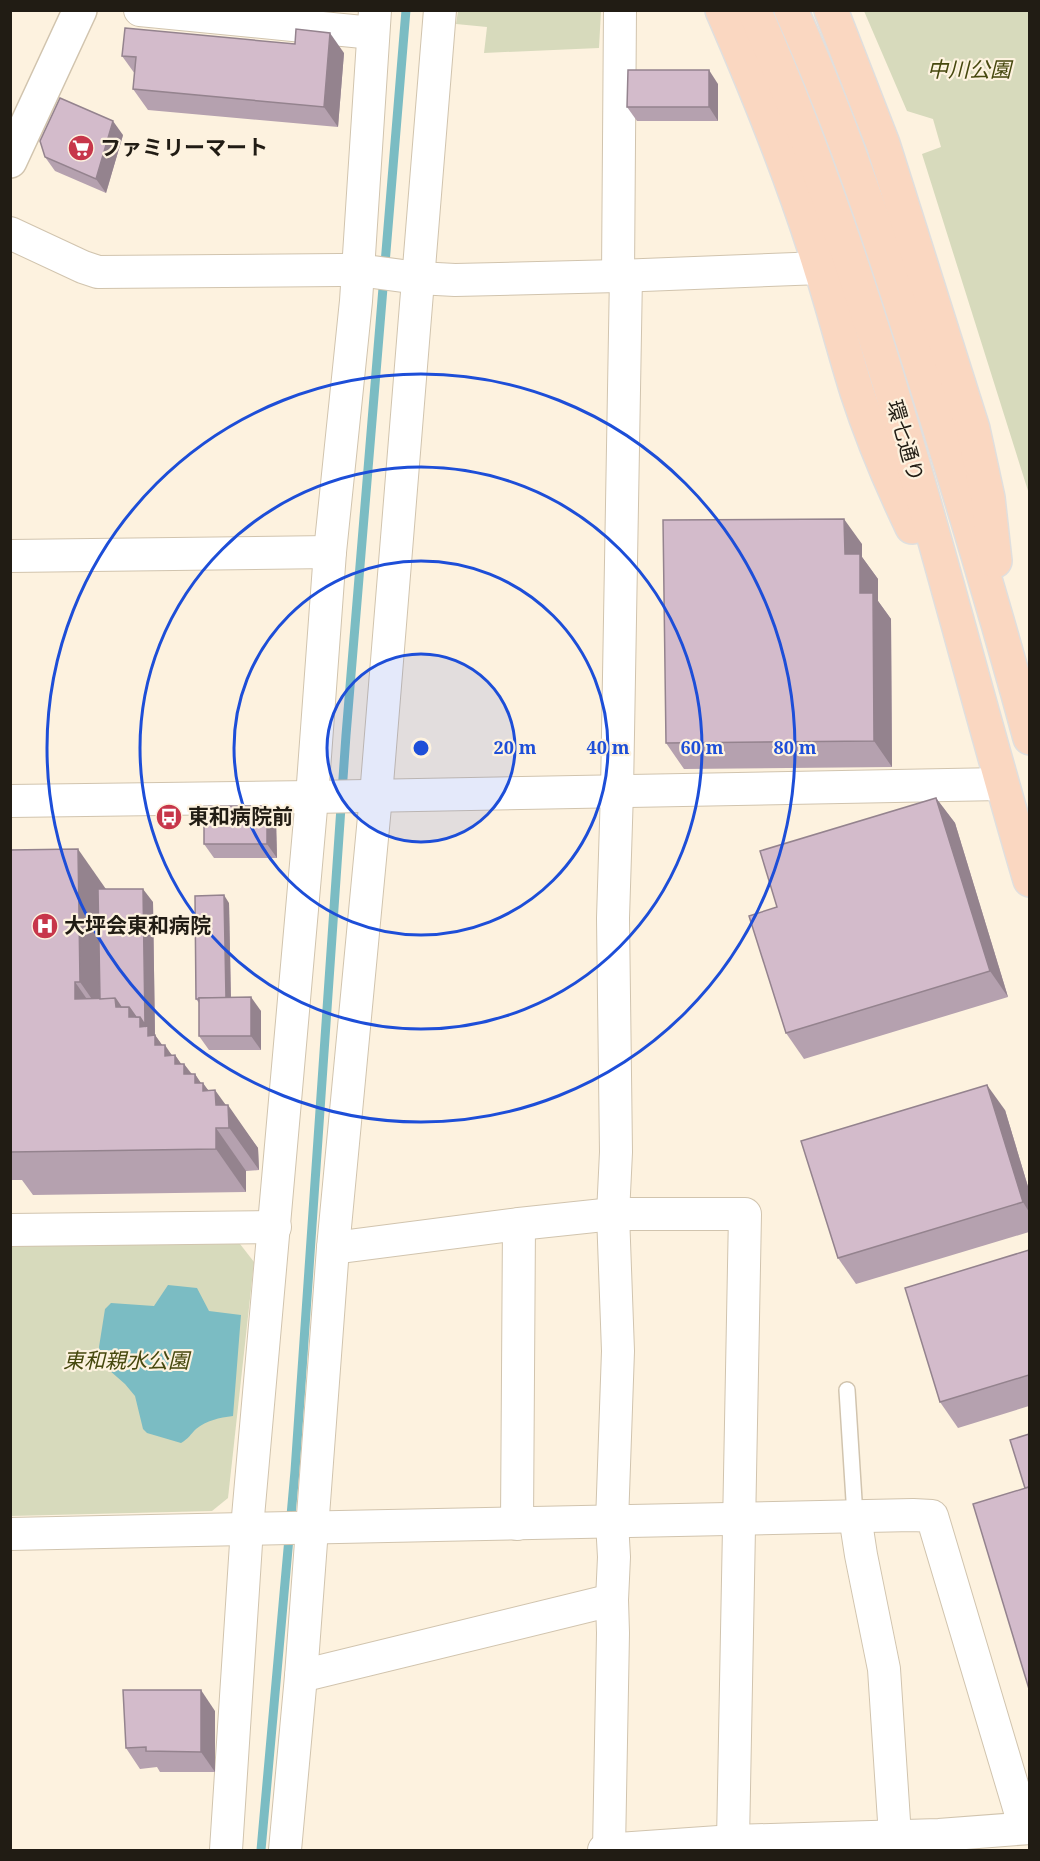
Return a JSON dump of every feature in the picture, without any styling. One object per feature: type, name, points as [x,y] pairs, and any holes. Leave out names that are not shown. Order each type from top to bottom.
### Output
[{"type":"main road","points":[[722,10],[781,153],[879,453],[955,615]]},
{"type":"main road","name":"環七通り","points":[[754,10],[781,71],[850,259],[955,615],[1029,880]]},
{"type":"main road","name":"環七通り","points":[[791,10],[852,159],[915,349],[1000,626],[1029,738]]},
{"type":"main road","points":[[831,10],[883,144],[973,429],[988,498],[994,542],[1000,626]]},
{"type":"street","points":[[10,161],[80,10]]},
{"type":"street","points":[[140,10],[374,22],[358,270],[330,552],[312,797],[247,1528],[225,1851]]},
{"type":"street","points":[[285,1851],[313,1528],[333,1248],[376,796],[440,10]]},
{"type":"street","points":[[609,1850],[614,1557],[612,1522],[618,1351],[613,1214],[616,1152],[613,918],[618,791],[622,276],[620,10]]},
{"type":"street","points":[[10,233],[98,272],[358,270],[418,278],[455,280],[820,268]]},
{"type":"street","points":[[10,556],[330,552]]},
{"type":"street","points":[[10,801],[1001,784]]},
{"type":"street","points":[[333,1248],[613,1214],[745,1214],[734,1841]]},
{"type":"street","points":[[517,1524],[519,1224]]},
{"type":"street","points":[[10,1230],[275,1227]]},
{"type":"street","points":[[855,1516],[884,1670],[895,1836]]},
{"type":"street","points":[[10,1534],[932,1516],[1027,1828],[939,1843],[895,1836],[734,1841],[604,1851]]},
{"type":"street","points":[[301,1676],[612,1600]]},
{"type":"lane","points":[[848,1390],[855,1516]]},
{"type":"green space","points":[[458,11],[601,11],[599,48],[484,53],[487,27],[456,24]]},
{"type":"green space","name":"中川公園","points":[[864,11],[1029,11],[1029,494],[922,154],[941,147],[933,119],[907,111]]},
{"type":"green space","name":"東和親水公園","points":[[240,1244],[254,1262],[228,1498],[212,1511],[11,1516],[10,1245]]},
{"type":"water","points":[[168,1285],[197,1288],[209,1311],[241,1315],[233,1416],[204,1423],[181,1443],[147,1433],[143,1429],[135,1396],[109,1370],[101,1359],[99,1347],[105,1309],[111,1303],[154,1306]]},
{"type":"building","points":[[125,28],[295,44],[296,29],[330,33],[324,107],[133,89],[136,57],[122,56]]},
{"type":"building","points":[[628,70],[709,70],[709,107],[627,107]]},
{"type":"building","points":[[60,98],[113,121],[96,179],[45,157],[40,141]]},
{"type":"building","points":[[844,519],[845,554],[860,554],[860,593],[873,593],[874,741],[666,743],[663,520]]},
{"type":"building","points":[[936,798],[990,971],[786,1033],[749,916],[777,907],[760,851]]},
{"type":"building","points":[[204,806],[267,806],[267,844],[204,844]]},
{"type":"building","points":[[78,849],[80,982],[75,982],[75,999],[115,998],[116,1007],[129,1007],[129,1017],[140,1017],[140,1027],[148,1026],[148,1036],[155,1035],[155,1045],[165,1045],[165,1056],[175,1055],[175,1064],[184,1064],[184,1074],[195,1074],[195,1083],[203,1083],[203,1091],[215,1090],[216,1105],[228,1105],[229,1128],[216,1128],[216,1149],[10,1152],[10,850]]},
{"type":"building","points":[[98,889],[143,889],[145,1025],[129,1007],[121,1007],[115,998],[100,999]]},
{"type":"building","points":[[224,895],[226,998],[196,999],[195,896]]},
{"type":"building","points":[[251,997],[251,1036],[199,1036],[199,998]]},
{"type":"building","points":[[987,1085],[1023,1202],[838,1258],[801,1141]]},
{"type":"building","points":[[1029,1250],[1029,1375],[940,1402],[905,1288]]},
{"type":"building","points":[[1029,1434],[1029,1487],[1025,1488],[1010,1440]]},
{"type":"building","points":[[1029,1487],[1029,1689],[973,1504]]},
{"type":"building","points":[[123,1690],[201,1690],[201,1752],[146,1751],[146,1747],[126,1748]]},
{"type":"waterway","points":[[261,1850],[295,1471],[346,735],[406,10]]},
{"type":"place","name":"ファミリーマート","points":[[81,148]]},
{"type":"place","name":"東和病院前","points":[[169,817]]},
{"type":"place","name":"大坪会東和病院","points":[[45,926]]}]
